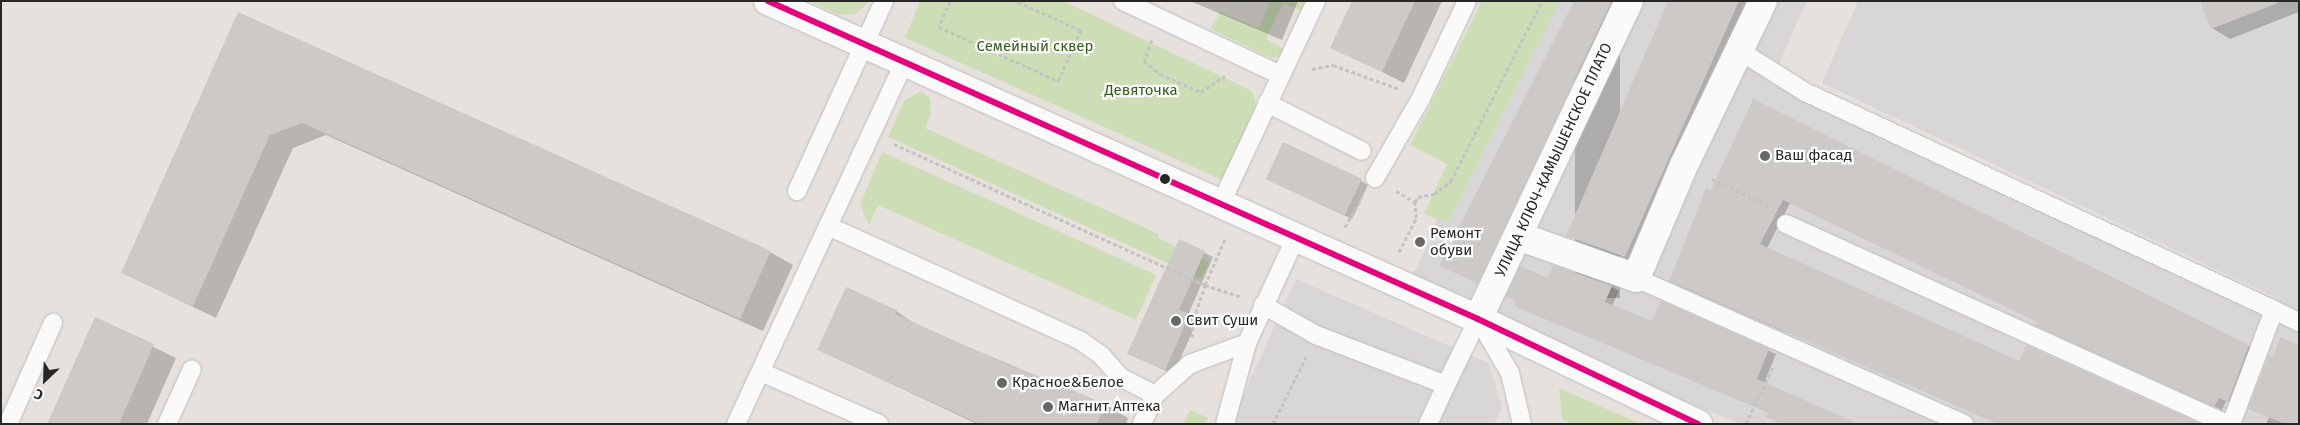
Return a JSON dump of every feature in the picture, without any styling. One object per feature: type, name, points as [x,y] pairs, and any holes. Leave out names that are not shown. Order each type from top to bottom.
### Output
[{"type":"street","points":[[768,1],[866,43],[1478,319],[1698,424]]},
{"type":"street","name":"УЛИЦА КЛЮЧ-КАМЫШЕНСКОЕ ПЛАТО","points":[[1478,319],[1629,1]]},
{"type":"street","points":[[1518,236],[1636,278],[1684,165],[1764,1]]},
{"type":"lane","points":[[797,191],[884,1]]},
{"type":"lane","points":[[1123,1],[1280,75]]},
{"type":"lane","points":[[1221,204],[1267,102],[1316,1]]},
{"type":"lane","points":[[1375,178],[1421,98],[1467,1]]},
{"type":"lane","points":[[1740,51],[1805,92],[2299,322]]},
{"type":"lane","points":[[736,424],[905,61]]},
{"type":"lane","points":[[1267,102],[1362,151]]},
{"type":"lane","points":[[1786,224],[2226,424]]},
{"type":"lane","points":[[828,226],[1081,340],[1101,355],[1120,378],[1155,395]]},
{"type":"lane","points":[[1225,424],[1247,343],[1296,237]]},
{"type":"lane","points":[[1636,278],[1964,424]]},
{"type":"lane","points":[[1263,305],[1316,335],[1446,385]]},
{"type":"lane","points":[[2231,424],[2274,310]]},
{"type":"lane","points":[[1428,424],[1478,319]]},
{"type":"lane","points":[[1478,319],[1510,373],[1522,424]]},
{"type":"lane","points":[[8,424],[53,323]]},
{"type":"lane","points":[[1142,424],[1155,395],[1190,364],[1247,343]]},
{"type":"lane","points":[[167,424],[192,369]]},
{"type":"lane","points":[[761,372],[879,424]]},
{"type":"path","points":[[950,1],[939,27],[1058,81],[1080,30],[1016,1]]},
{"type":"path","points":[[1398,255],[1416,218],[1415,202],[1418,197],[1434,194],[1451,181],[1542,1]]},
{"type":"path","points":[[1160,19],[1144,61],[1160,74],[1201,92],[1224,78],[1235,54]]},
{"type":"path","points":[[1280,75],[1333,65],[1421,98]]},
{"type":"path","points":[[871,134],[1205,285],[1263,305]]},
{"type":"path","points":[[1684,165],[1775,209],[1786,224]]},
{"type":"path","points":[[1344,229],[1351,212],[1375,178]]},
{"type":"path","points":[[1190,364],[1194,319],[1205,285],[1226,236]]},
{"type":"path","points":[[1273,424],[1316,335]]},
{"type":"path","points":[[1746,424],[1784,344]]},
{"type":"shaded area","points":[[1544,1],[1807,1],[1770,83],[2274,310],[2279,299],[1822,83],[1858,1],[2299,1],[2299,424],[1740,424],[1404,286],[1418,265],[1434,231],[1444,195]]},
{"type":"shaded area","points":[[1296,279],[1488,363],[1502,406],[1494,424],[1241,424],[1232,420]]},
{"type":"green space","points":[[810,1],[870,1],[855,14],[839,15]]},
{"type":"green space","points":[[920,1],[1063,1],[1246,88],[1253,93],[1256,105],[1225,181],[905,38]]},
{"type":"green space","points":[[1270,1],[1305,1],[1301,11],[1283,3],[1266,39],[1284,49],[1280,56],[1271,58],[1211,29],[1220,12],[1259,28]]},
{"type":"green space","points":[[1482,1],[1560,1],[1448,223],[1424,214],[1447,164],[1410,145]]},
{"type":"green space","points":[[921,91],[930,98],[931,114],[925,128],[1159,234],[1158,238],[1209,262],[1201,278],[888,137],[904,101]]},
{"type":"green space","points":[[882,152],[1156,275],[1136,320],[878,205],[869,225],[860,205]]},
{"type":"green space","points":[[1559,388],[1641,424],[1573,424],[1562,419]]},
{"type":"green space","points":[[1190,410],[1208,418],[1205,424],[1183,424]]},
{"type":"building","points":[[1352,1],[1415,1],[1382,72],[1330,48]]},
{"type":"building","points":[[1574,1],[1612,1],[1478,283],[1439,266]]},
{"type":"building","points":[[1668,1],[1739,1],[1625,257],[1566,236]]},
{"type":"building","points":[[2200,1],[2278,1],[2278,3],[2211,29]]},
{"type":"building","points":[[238,12],[771,251],[740,319],[302,123],[270,135],[193,306],[121,273]]},
{"type":"building","points":[[1753,99],[2249,345],[2228,402],[2219,398],[2214,407],[2035,326],[2037,322],[1783,200],[1760,244],[2019,361],[2026,345],[2200,424],[1998,424],[1669,281],[1706,188],[1711,190]]},
{"type":"building","points":[[1283,142],[1362,179],[1345,216],[1266,179]]},
{"type":"building","points":[[1179,239],[1205,251],[1179,310],[1190,314],[1165,370],[1127,354]]},
{"type":"building","points":[[1553,265],[1612,286],[1605,302],[1652,321],[1661,301],[1769,349],[1757,379],[1858,424],[1781,424],[1766,417],[1768,412],[1514,306],[1516,301],[1506,296],[1520,266],[1548,278]]},
{"type":"building","points":[[846,287],[897,310],[895,314],[1002,362],[1106,404],[1097,424],[980,424],[817,350]]},
{"type":"building","points":[[95,317],[154,344],[119,424],[47,424]]},
{"type":"building","points":[[2280,337],[2299,345],[2299,424],[2285,424],[2248,409],[2269,355],[2273,357]]},
{"type":"transit line","points":[[768,1],[1478,319],[1698,424]]},
{"type":"place","name":"Ваш фасад","points":[[1765,156]]},
{"type":"place","name":"Ремонт обуви","points":[[1420,242]]},
{"type":"place","name":"Свит Суши","points":[[1176,321]]},
{"type":"place","name":"Красное&Белое","points":[[1002,383]]},
{"type":"place","name":"Магнит Аптека","points":[[1048,407]]},
{"type":"park label","name":"Семейный сквер","points":[[1035,47]]},
{"type":"park label","name":"Девяточка","points":[[1141,91]]}]
